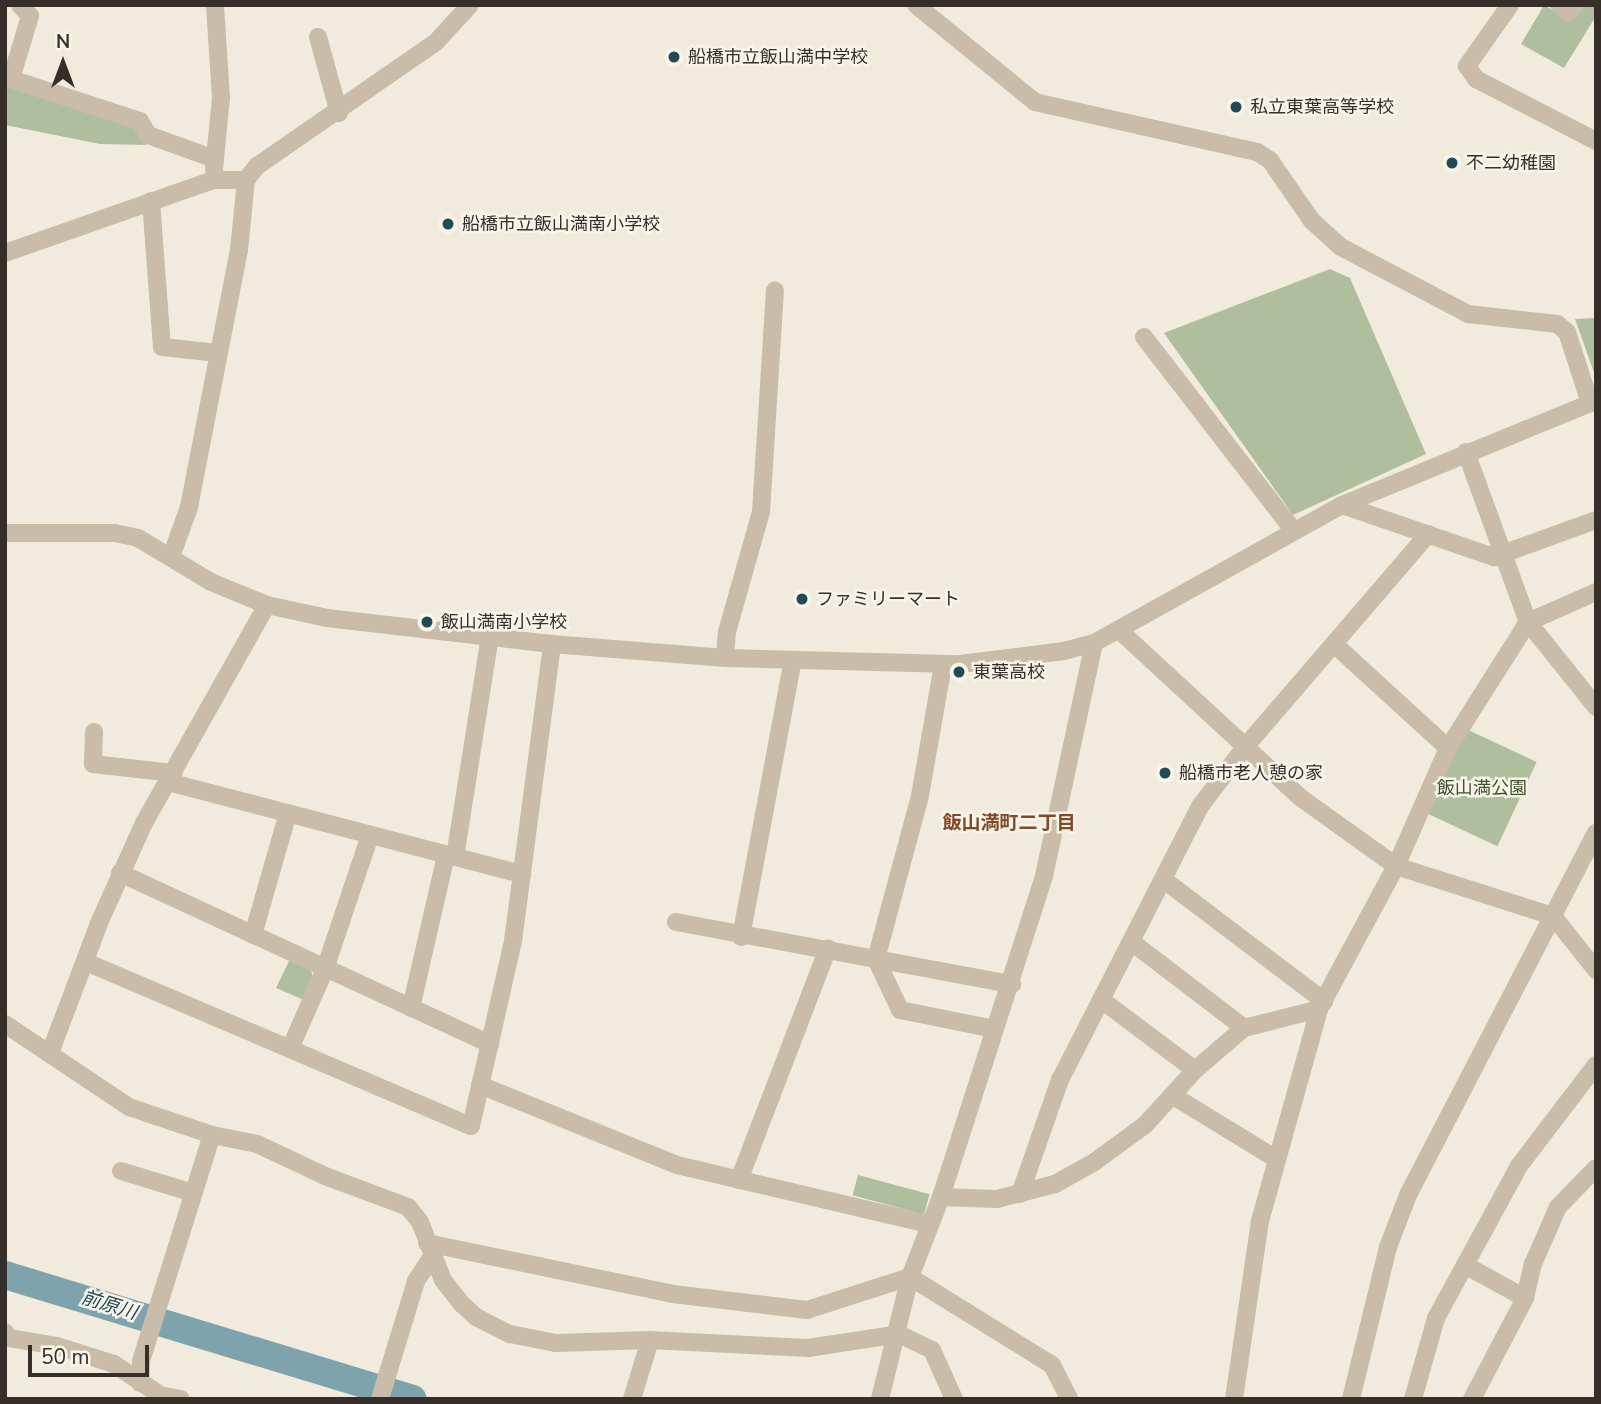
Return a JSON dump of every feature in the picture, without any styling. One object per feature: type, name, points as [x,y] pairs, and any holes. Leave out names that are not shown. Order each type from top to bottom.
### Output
[{"type":"street","points":[[20,5],[30,16],[8,78],[140,121],[148,135],[215,159]]},
{"type":"street","points":[[213,180],[221,98],[215,5]]},
{"type":"street","points":[[5,533],[115,533],[138,538],[211,582],[267,605],[327,618],[552,644],[725,658],[943,665],[1065,651],[1094,643],[1120,631],[1293,530],[1342,505],[1593,402],[1567,332],[1557,324],[1468,314],[1341,247],[1312,221],[1270,160],[1257,152],[1035,102],[916,5]]},
{"type":"street","points":[[1510,5],[1467,66],[1476,79],[1596,141]]},
{"type":"street","points":[[1559,5],[1569,12],[1575,5]]},
{"type":"street","points":[[172,557],[189,507],[219,353],[246,180],[257,166],[339,113],[436,42],[467,7]]},
{"type":"street","points":[[318,37],[339,113]]},
{"type":"street","points":[[5,253],[213,180],[246,180]]},
{"type":"street","points":[[151,201],[162,347],[219,353]]},
{"type":"street","points":[[725,658],[727,632],[761,512],[775,290]]},
{"type":"street","points":[[1144,337],[1293,530]]},
{"type":"street","points":[[1466,452],[1528,622],[1596,707]]},
{"type":"street","points":[[1342,505],[1494,557],[1596,520]]},
{"type":"street","points":[[1020,1194],[1060,1080],[1133,943],[1201,805],[1245,747],[1428,534]]},
{"type":"street","points":[[1234,1399],[1260,1222],[1275,1158],[1322,1005],[1396,866],[1448,748],[1528,622],[1596,592]]},
{"type":"street","points":[[50,1053],[120,873],[267,605]]},
{"type":"street","points":[[1120,631],[1301,798],[1396,866],[1553,916],[1596,970]]},
{"type":"street","points":[[411,1008],[451,856],[491,637]]},
{"type":"street","points":[[880,1399],[899,1334],[910,1277],[928,1224],[941,1197],[994,1029],[1012,984],[1068,778],[1094,643]]},
{"type":"street","points":[[86,962],[471,1126],[513,941],[552,644]]},
{"type":"street","points":[[1334,645],[1448,748]]},
{"type":"street","points":[[741,937],[793,660]]},
{"type":"street","points":[[943,665],[920,796],[876,960],[900,1010],[994,1029]]},
{"type":"street","points":[[94,732],[93,764],[170,778],[288,813],[522,874]]},
{"type":"street","points":[[253,935],[288,813]]},
{"type":"street","points":[[1351,1399],[1388,1247],[1408,1195],[1596,833]]},
{"type":"street","points":[[290,1049],[325,969],[370,835]]},
{"type":"street","points":[[120,873],[490,1044]]},
{"type":"street","points":[[1164,880],[1322,1005]]},
{"type":"street","points":[[676,922],[741,937],[828,948],[876,960],[1012,984]]},
{"type":"street","points":[[1133,943],[1244,1028]]},
{"type":"street","points":[[739,1180],[828,948]]},
{"type":"street","points":[[1103,1001],[1195,1070]]},
{"type":"street","points":[[941,1197],[973,1201],[1020,1194],[1055,1184],[1093,1163],[1175,1097],[1195,1070],[1244,1028],[1322,1005]]},
{"type":"street","points":[[5,1024],[129,1107],[212,1135],[257,1144],[325,1176],[395,1199],[420,1222],[430,1249],[462,1304],[476,1317],[510,1334],[556,1343],[650,1340],[808,1348],[899,1334],[932,1350],[954,1399]]},
{"type":"street","points":[[1413,1399],[1436,1318],[1519,1166],[1596,1065]]},
{"type":"street","points":[[481,1085],[618,1143],[739,1180],[928,1224]]},
{"type":"street","points":[[1175,1097],[1275,1158]]},
{"type":"street","points":[[140,1383],[141,1361],[150,1329],[212,1135]]},
{"type":"street","points":[[1472,1399],[1525,1298],[1533,1264],[1558,1207],[1596,1168]]},
{"type":"street","points":[[121,1171],[193,1193]]},
{"type":"street","points":[[430,1249],[673,1294],[807,1310],[910,1277],[1052,1365],[1069,1399]]},
{"type":"street","points":[[380,1399],[415,1281],[430,1249]]},
{"type":"street","points":[[1465,1265],[1525,1298]]},
{"type":"street","points":[[5,1332],[9,1338],[57,1346],[114,1364],[159,1397],[181,1399]]},
{"type":"street","points":[[632,1399],[650,1340]]},
{"type":"green space","points":[[1544,5],[1568,19],[1581,5],[1596,5],[1596,16],[1564,68],[1521,44]]},
{"type":"green space","points":[[5,82],[136,126],[147,137],[146,145],[100,144],[5,125]]},
{"type":"green space","points":[[1330,269],[1350,278],[1426,454],[1293,515],[1164,333]]},
{"type":"green space","points":[[1596,318],[1596,378],[1575,319]]},
{"type":"green space","name":"飯山満公園","points":[[1466,729],[1537,762],[1497,846],[1427,813]]},
{"type":"green space","points":[[290,959],[310,966],[313,978],[304,1000],[276,988]]},
{"type":"green space","points":[[858,1175],[929,1194],[924,1214],[853,1195]]},
{"type":"waterway","name":"前原川","points":[[5,1275],[413,1399]]},
{"type":"place","name":"船橋市立飯山満中学校","points":[[674,57]]},
{"type":"place","name":"私立東葉高等学校","points":[[1236,107]]},
{"type":"place","name":"不二幼稚園","points":[[1452,163]]},
{"type":"place","name":"船橋市立飯山満南小学校","points":[[448,224]]},
{"type":"place","name":"ファミリーマート","points":[[802,599]]},
{"type":"place","name":"飯山満南小学校","points":[[427,622]]},
{"type":"place","name":"東葉高校","points":[[959,672]]},
{"type":"place","name":"船橋市老人憩の家","points":[[1165,773]]},
{"type":"district","name":"飯山満町二丁目","points":[[1009,824]]}]
